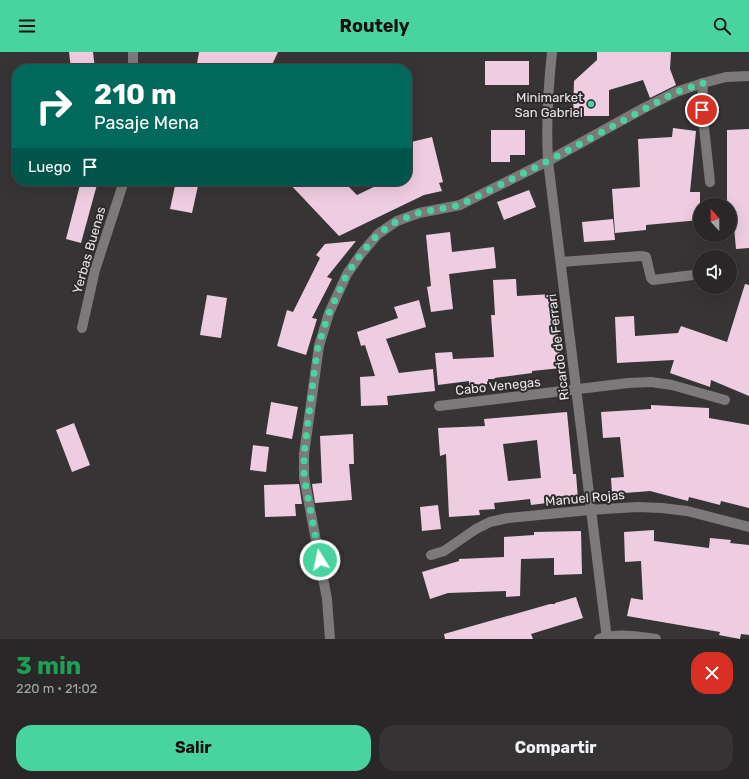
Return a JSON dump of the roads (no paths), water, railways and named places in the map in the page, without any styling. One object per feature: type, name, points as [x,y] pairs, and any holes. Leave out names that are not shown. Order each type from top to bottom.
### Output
[{"type":"street","points":[[132,64],[133,52]]},
{"type":"street","name":"Ricardo de Ferrari","points":[[552,52],[548,90],[548,161],[604,638]]},
{"type":"street","points":[[330,639],[327,599],[304,477],[304,454],[318,346],[329,313],[347,274],[361,254],[378,234],[397,221],[418,213],[460,205],[548,161],[676,92],[726,77],[749,76]]},
{"type":"street","points":[[703,83],[702,110],[710,182]]},
{"type":"street","name":"Yerbas Buenas","points":[[82,328],[95,270],[122,186]]},
{"type":"street","points":[[561,262],[641,256],[646,257],[651,278],[653,280],[693,275]]},
{"type":"street","name":"Cabo Venegas","points":[[439,406],[628,383],[651,382],[672,385],[725,400]]},
{"type":"street","name":"Manuel Rojas","points":[[431,555],[444,551],[476,529],[490,522],[508,518],[590,510],[637,507],[662,508],[687,511],[749,527]]},
{"type":"street","points":[[604,638],[633,636],[656,639]]},
{"type":"place","name":"Minimarket San Gabriel","points":[[591,104]]}]
